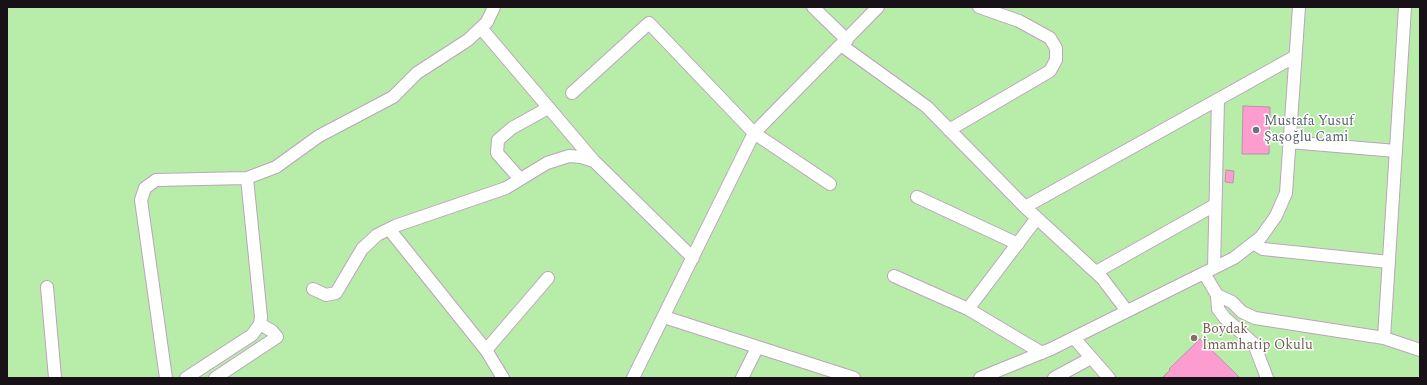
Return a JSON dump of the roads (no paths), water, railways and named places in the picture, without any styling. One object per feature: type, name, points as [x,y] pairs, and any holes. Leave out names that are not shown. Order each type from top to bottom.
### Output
[{"type":"street","points":[[166,378],[141,200],[145,188],[156,180],[247,178],[276,167],[319,136],[393,97],[417,73],[468,40],[486,22],[494,7]]},
{"type":"street","points":[[813,7],[844,42],[926,107],[1025,207],[1096,272],[1127,311]]},
{"type":"street","points":[[631,377],[664,317],[754,133],[878,7]]},
{"type":"street","points":[[949,130],[1050,71],[1056,60],[1056,48],[1050,38],[1019,21],[979,7]]},
{"type":"street","points":[[980,378],[1042,353],[1074,338],[1234,258],[1261,237],[1276,216],[1286,193],[1294,57],[1299,7]]},
{"type":"street","points":[[1384,338],[1405,7]]},
{"type":"street","points":[[572,93],[649,23],[754,133],[830,184]]},
{"type":"street","points":[[481,28],[594,161],[693,258]]},
{"type":"street","points":[[1025,207],[1294,57]]},
{"type":"street","points":[[1218,100],[1215,205],[1209,270],[1217,295],[1218,309],[1225,318],[1254,344],[1267,378]]},
{"type":"street","points":[[520,179],[498,153],[498,140],[512,128],[548,108]]},
{"type":"street","points":[[1289,142],[1396,151]]},
{"type":"street","points":[[313,289],[326,294],[336,293],[362,249],[377,235],[389,229],[506,188],[558,158],[569,156],[581,157],[594,161]]},
{"type":"street","points":[[186,378],[252,335],[260,324],[261,317],[247,178]]},
{"type":"street","points":[[917,197],[1018,244]]},
{"type":"street","points":[[1096,272],[1215,205]]},
{"type":"street","points":[[968,309],[1037,218]]},
{"type":"street","points":[[389,229],[486,350],[503,378]]},
{"type":"street","points":[[1253,243],[1263,249],[1389,262]]},
{"type":"street","points":[[894,276],[968,309],[1042,353]]},
{"type":"street","points":[[486,350],[548,278]]},
{"type":"street","points":[[47,287],[55,378]]},
{"type":"street","points":[[1217,295],[1232,302],[1242,312],[1255,318],[1384,338],[1420,350]]},
{"type":"street","points":[[664,317],[854,378]]},
{"type":"street","points":[[215,378],[277,337],[272,331],[260,324]]},
{"type":"street","points":[[1074,338],[1110,378]]},
{"type":"street","points":[[742,378],[757,348]]},
{"type":"street","points":[[1054,378],[1091,358]]},
{"type":"place","name":"Mustafa Yusuf Şaşoğlu Cami","points":[[1256,130]]},
{"type":"place","name":"Boydak İmamhatip Okulu","points":[[1194,338]]}]
